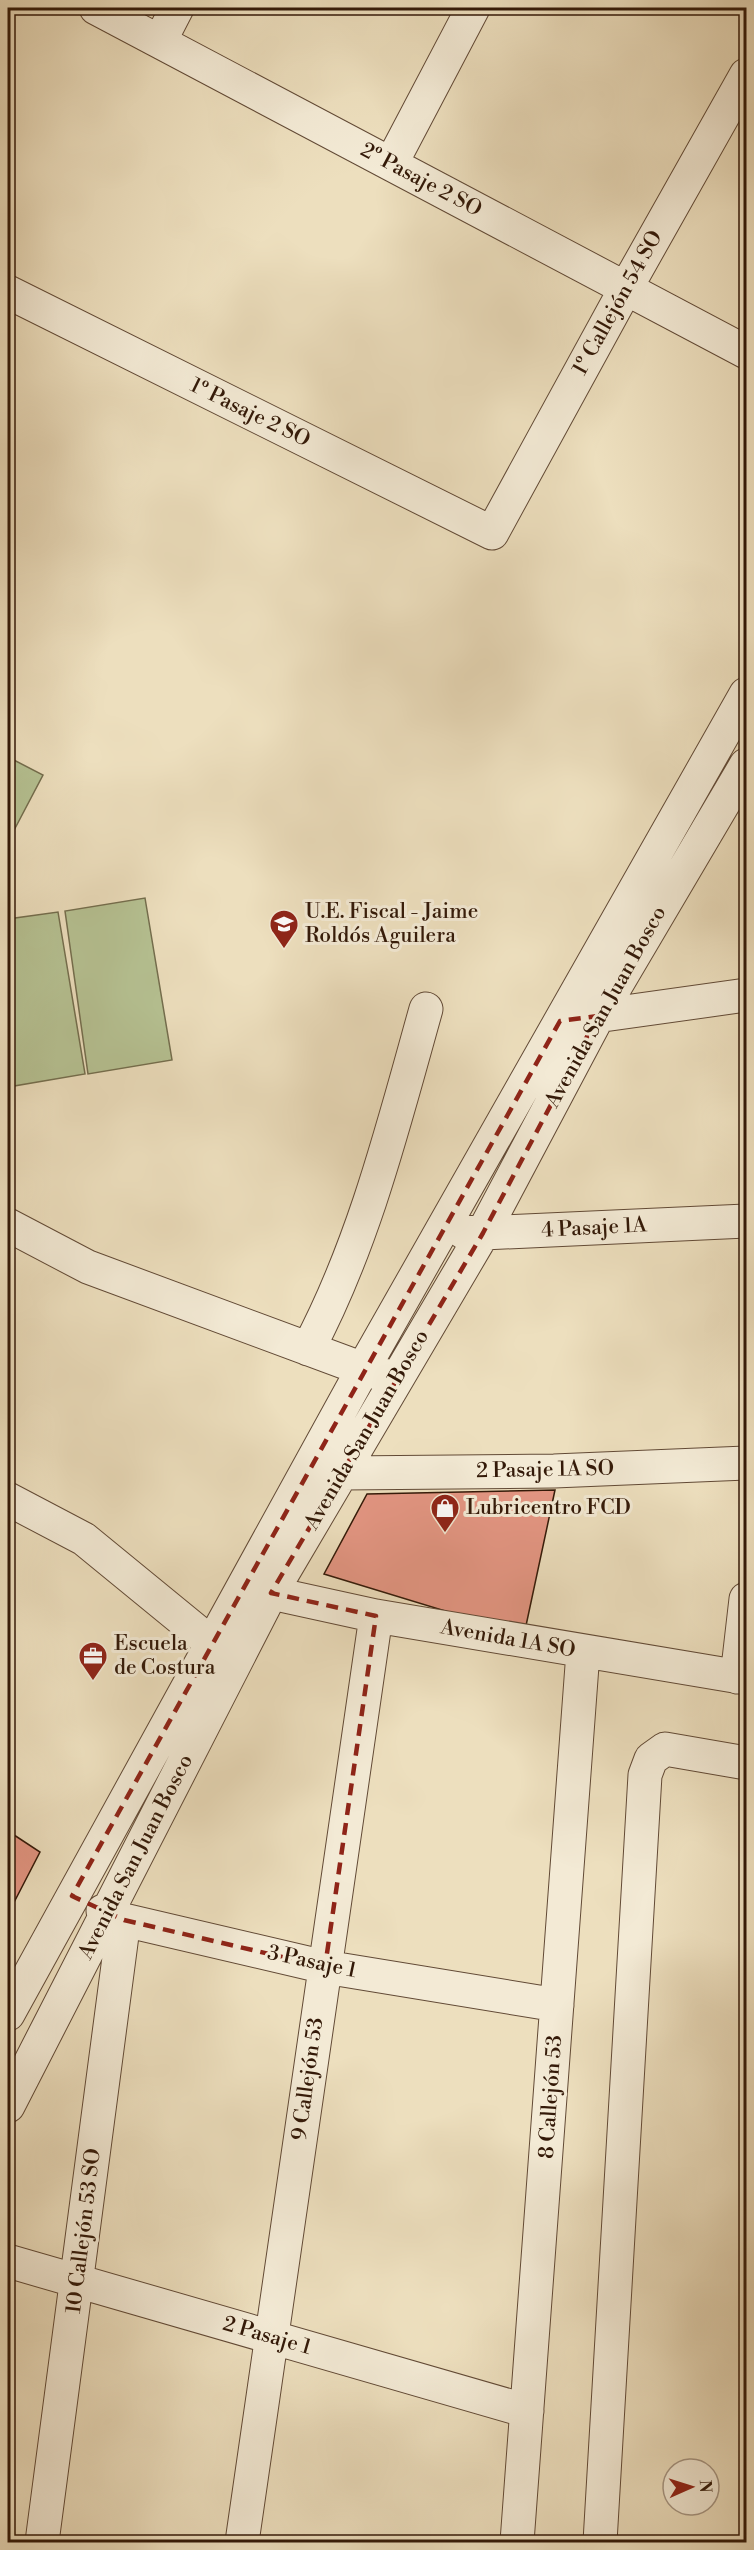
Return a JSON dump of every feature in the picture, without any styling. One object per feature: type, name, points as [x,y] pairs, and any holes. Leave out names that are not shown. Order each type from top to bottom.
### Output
[{"type":"street","name":"2º Pasaje 2 SO","points":[[96,8],[747,352]]},
{"type":"street","points":[[160,41],[177,8]]},
{"type":"street","points":[[391,164],[473,8]]},
{"type":"street","name":"1º Callejón 54 SO","points":[[492,533],[626,288],[747,75]]},
{"type":"street","name":"1º Pasaje 2 SO","points":[[8,292],[492,533]]},
{"type":"street","name":"Avenida San Juan Bosco","points":[[8,2014],[441,1230],[560,1021],[737,727],[747,694]]},
{"type":"street","name":"Avenida San Juan Bosco","points":[[8,2106],[116,1916],[150,1829],[271,1593],[483,1233],[598,1016],[747,765]]},
{"type":"street","points":[[560,1021],[747,995]]},
{"type":"street","points":[[308,1349],[332,1303],[388,1145],[426,1009]]},
{"type":"street","name":"4 Pasaje 1A","points":[[441,1230],[483,1233],[747,1221]]},
{"type":"street","points":[[8,1225],[88,1268],[363,1369],[396,1378]]},
{"type":"street","name":"2 Pasaje 1A SO","points":[[343,1473],[554,1471],[747,1463]]},
{"type":"street","points":[[8,1499],[84,1539],[211,1643]]},
{"type":"street","name":"Avenida 1A SO","points":[[271,1593],[376,1616],[742,1677]]},
{"type":"street","points":[[742,1677],[747,1599]]},
{"type":"street","name":"9 Callejón 53","points":[[242,2542],[376,1616]]},
{"type":"street","name":"8 Callejón 53","points":[[518,2542],[583,1652]]},
{"type":"street","points":[[600,2542],[645,1775],[651,1759],[665,1749],[747,1762]]},
{"type":"street","points":[[120,1809],[150,1829]]},
{"type":"street","name":"3 Pasaje 1","points":[[72,1896],[116,1916],[325,1967],[557,2005]]},
{"type":"street","name":"10 Callejón 53 SO","points":[[42,2542],[78,2280],[116,1916]]},
{"type":"street","name":"2 Pasaje 1","points":[[8,2261],[527,2411]]},
{"type":"highlighted area","points":[[598,1016],[483,1233],[271,1593],[376,1616],[325,1967],[124,1920],[72,1896],[120,1809],[560,1021]]},
{"type":"green space","points":[[8,757],[43,775],[11,836],[8,834]]},
{"type":"green space","points":[[145,898],[172,1060],[88,1074],[65,911]]},
{"type":"green space","points":[[58,912],[85,1074],[8,1087],[8,919]]},
{"type":"building","name":"Lubricentro FCD","points":[[555,1490],[524,1635],[324,1574],[367,1494]]},
{"type":"building","points":[[8,1831],[40,1852],[8,1914]]},
{"type":"place","name":"U.E. Fiscal - Jaime Roldós Aguilera","points":[[284,950]]},
{"type":"place","name":"Lubricentro FCD","points":[[445,1534]]},
{"type":"place","name":"Escuela de Costura","points":[[93,1682]]}]
